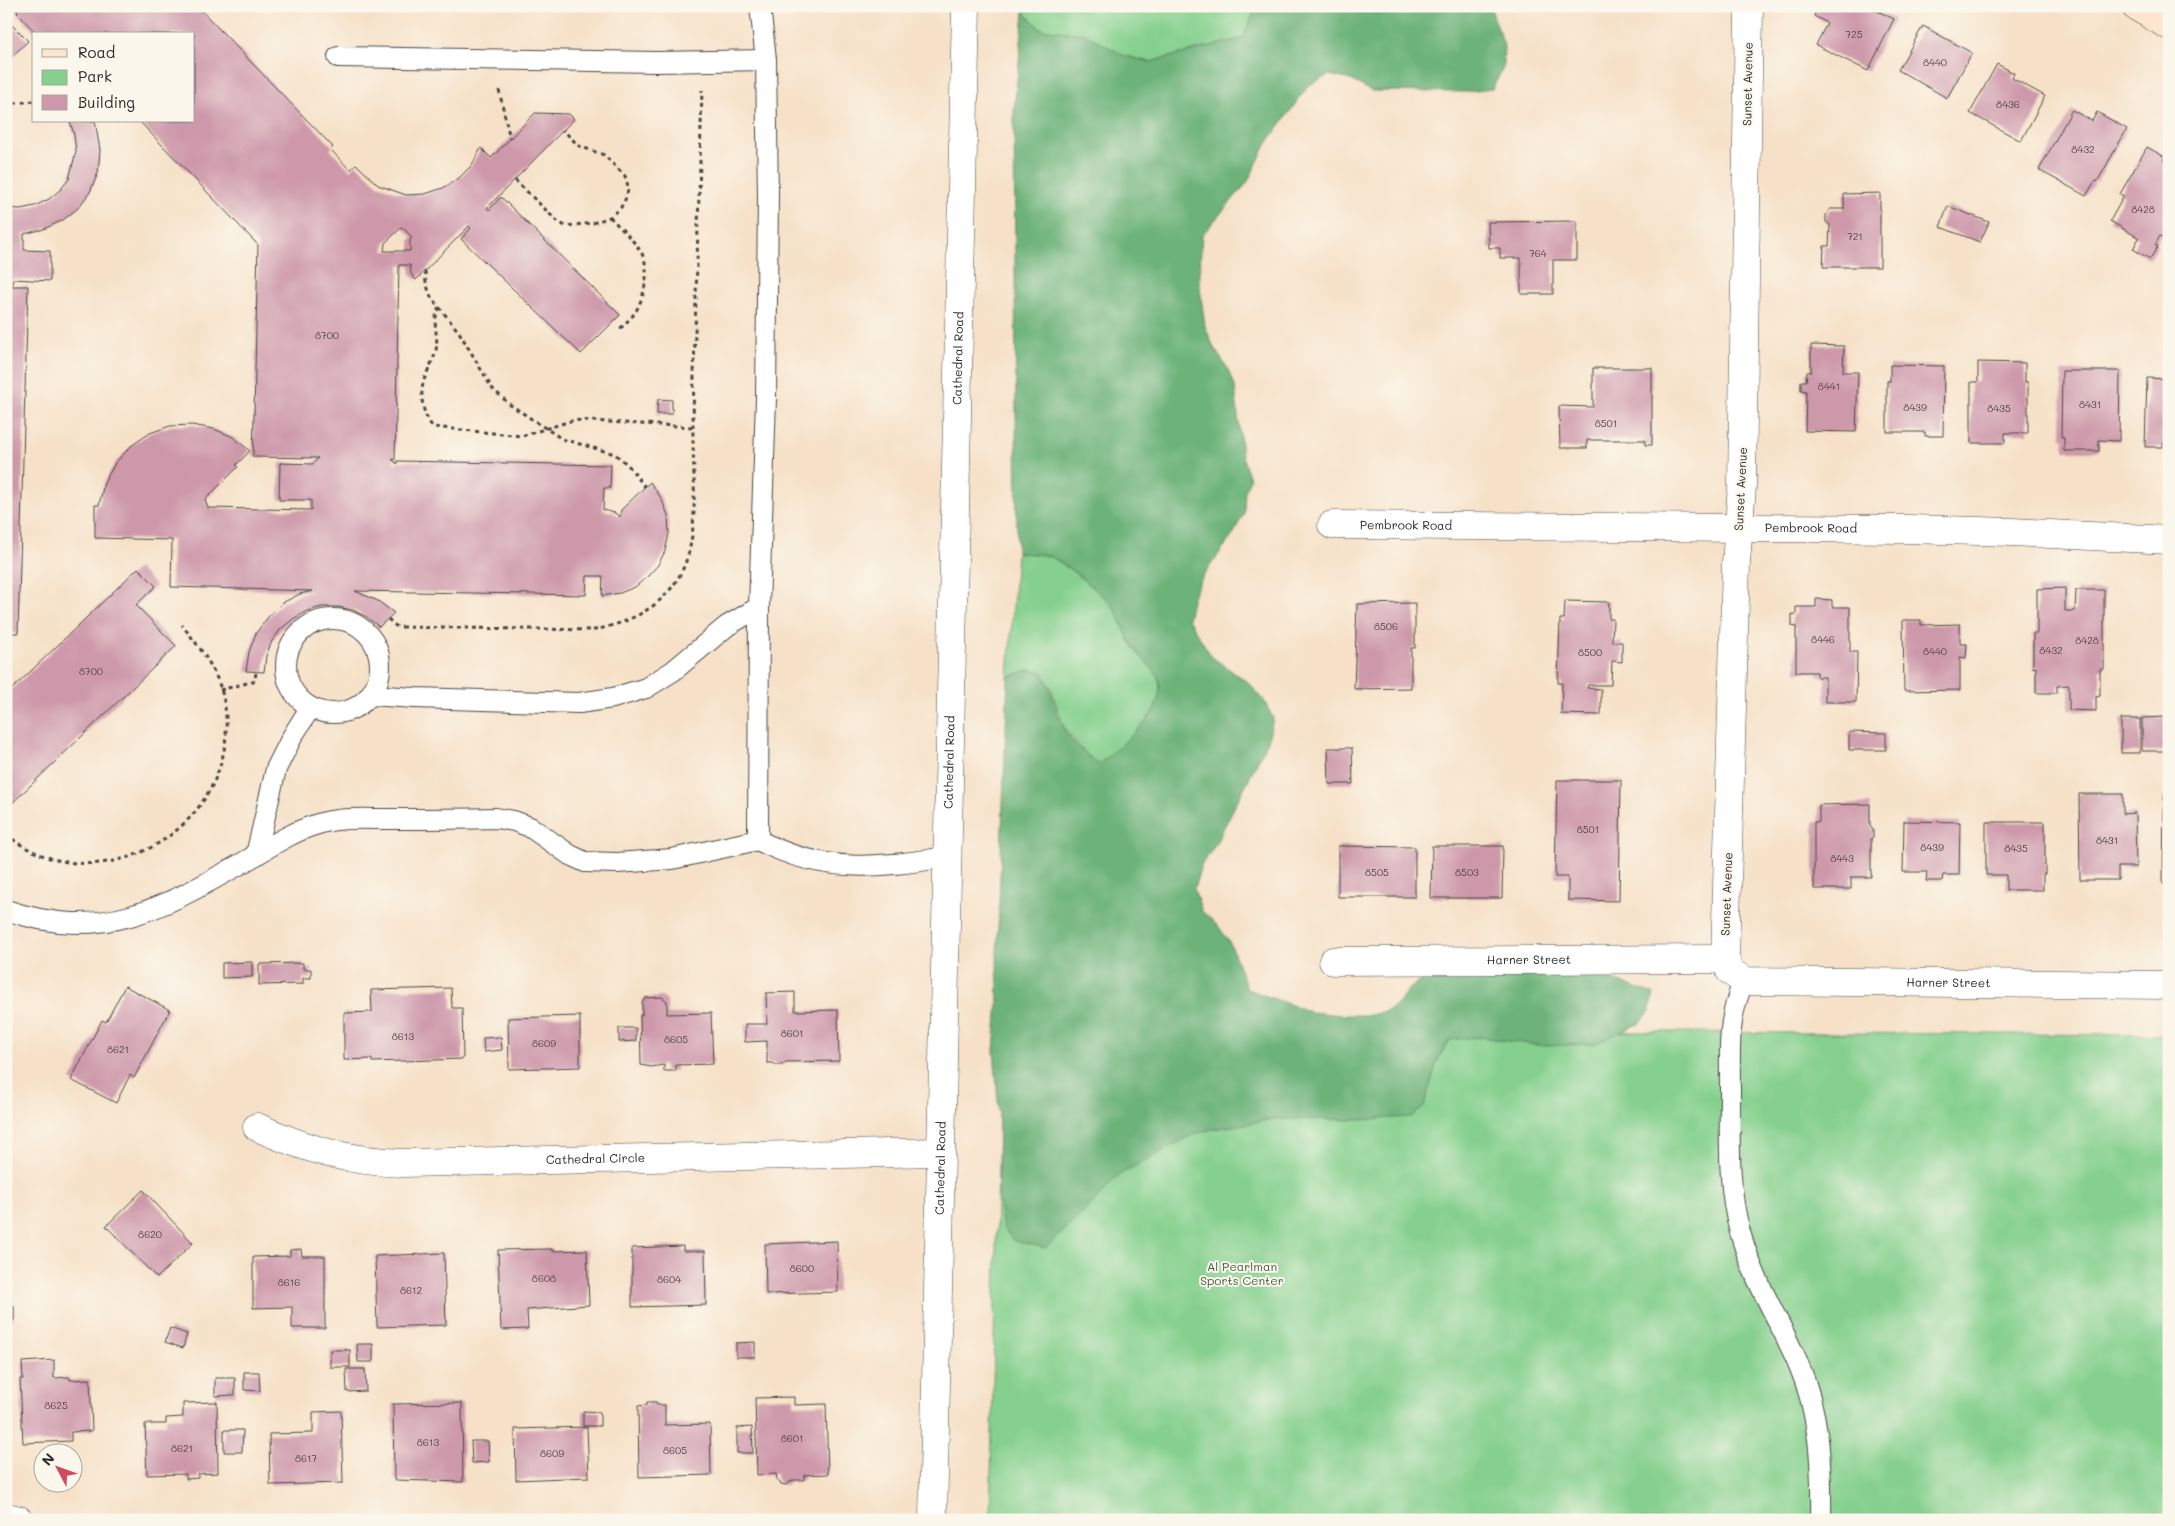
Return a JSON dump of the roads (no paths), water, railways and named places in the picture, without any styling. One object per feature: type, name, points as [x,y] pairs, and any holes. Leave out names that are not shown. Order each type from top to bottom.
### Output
[{"type":"main road","points":[[2134,6],[2169,26]]},
{"type":"street","name":"Cathedral Road","points":[[933,1520],[966,6]]},
{"type":"street","name":"Sunset Avenue","points":[[1733,970],[1736,564],[1742,486],[1749,6]]},
{"type":"street","name":"Pembrook Road","points":[[1332,525],[1739,527],[2012,532],[2169,540]]},
{"type":"street","name":"Harner Street","points":[[1333,961],[1733,970],[2169,986]]},
{"type":"street","name":"Cathedral Circle","points":[[257,1127],[294,1144],[331,1155],[367,1162],[403,1163],[940,1152]]},
{"type":"street","points":[[6,1517],[19,1520]]},
{"type":"lane","points":[[758,840],[759,607],[766,389],[768,196],[766,60],[760,6]]},
{"type":"lane","points":[[338,57],[492,60],[766,60]]},
{"type":"lane","points":[[370,695],[579,703],[613,698],[646,688],[672,671],[727,626],[759,607]]},
{"type":"lane","points":[[339,618],[355,623],[368,633],[377,647],[380,664],[378,680],[370,695],[358,706],[342,712],[326,713],[310,708],[297,698],[288,684],[285,668],[287,651],[295,636],[307,625],[322,619],[339,618]]},
{"type":"lane","points":[[256,855],[276,769],[292,737],[310,708]]},
{"type":"lane","points":[[6,910],[52,923],[86,924],[122,919],[157,908],[315,824],[341,820],[496,818],[514,821],[530,827],[570,855],[585,862],[617,863],[672,859],[758,840],[777,850],[800,858],[837,866],[872,867],[947,857]]},
{"type":"lane","points":[[1733,970],[1736,999],[1730,1022],[1730,1142],[1733,1194],[1739,1230],[1750,1264],[1764,1297],[1798,1364],[1811,1400],[1818,1432],[1822,1520]]},
{"type":"park label","name":"Al Pearlman Sports Center","points":[[1242,1274]]}]
